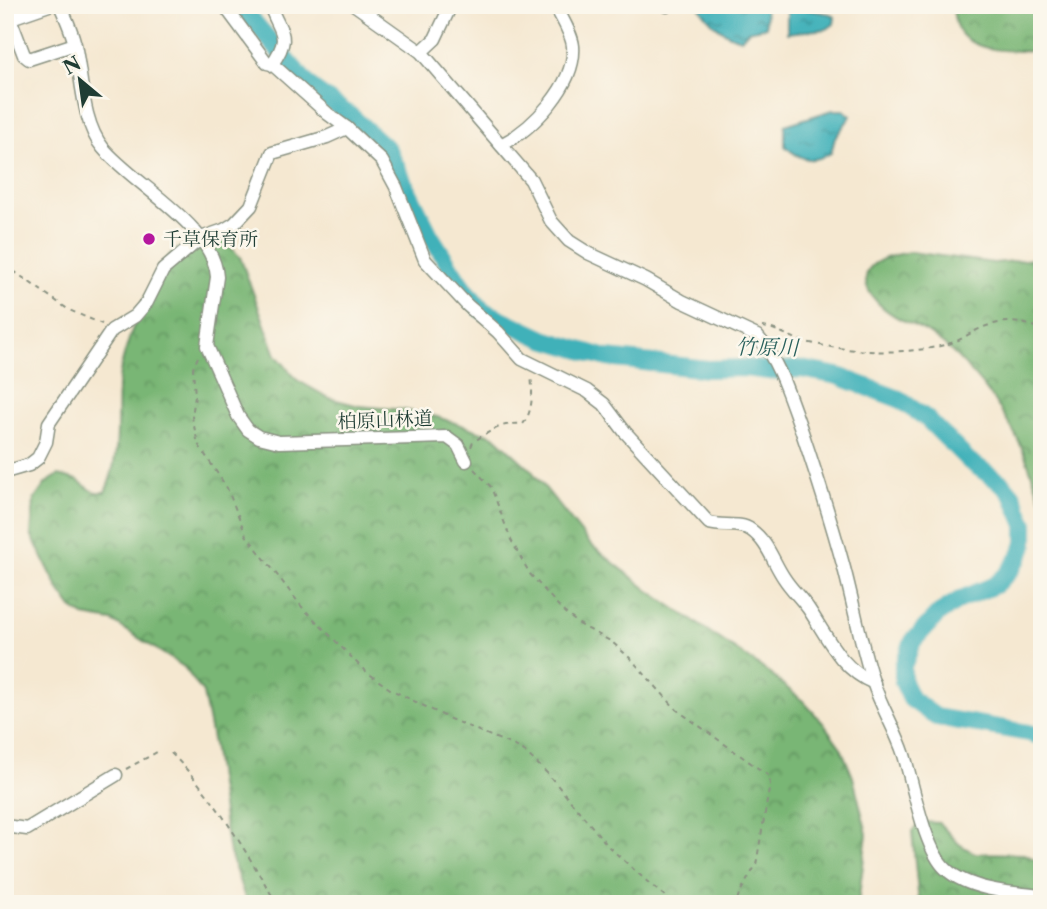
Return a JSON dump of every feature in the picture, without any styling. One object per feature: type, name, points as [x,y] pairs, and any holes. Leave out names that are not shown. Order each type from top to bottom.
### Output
[{"type":"street","points":[[49,5],[14,17],[11,21],[24,55],[29,59],[75,44]]},
{"type":"street","points":[[60,5],[75,44],[84,94],[97,141],[125,170],[201,238],[212,254],[217,277],[207,346]]},
{"type":"street","points":[[223,5],[267,63],[273,63],[382,161],[396,187],[425,260],[467,305],[498,332],[522,359],[587,391],[604,404],[625,432],[709,523],[750,529],[772,554],[783,578],[807,606],[835,652],[860,678],[874,683]]},
{"type":"street","points":[[270,5],[281,28],[283,48],[273,63]]},
{"type":"street","points":[[355,5],[421,52],[531,180],[551,221],[569,241],[682,301],[757,335],[766,346],[792,405],[830,517],[874,683],[903,753],[938,860],[947,871],[972,883],[1042,895]]},
{"type":"street","points":[[421,52],[435,39],[451,5]]},
{"type":"street","points":[[501,145],[519,136],[557,95],[568,75],[573,45],[555,5]]},
{"type":"street","points":[[5,472],[29,465],[38,458],[46,442],[49,423],[112,330],[135,316],[146,302],[163,270],[201,238],[234,224],[251,205],[272,153],[327,137],[347,128]]},
{"type":"street","name":"柏原山林道","points":[[207,346],[238,416],[248,430],[259,437],[279,442],[447,437],[458,444],[466,461]]},
{"type":"street","points":[[5,826],[27,829],[116,775]]},
{"type":"path","points":[[5,265],[69,310],[112,330]]},
{"type":"path","points":[[747,331],[764,326],[800,340],[865,352],[907,350],[951,343],[982,327],[1004,321],[1023,322],[1042,329]]},
{"type":"path","points":[[207,346],[193,368],[195,396],[192,417],[198,444],[227,488],[246,535],[302,607],[364,670],[390,689],[450,719],[522,749],[548,774],[610,847],[676,904]]},
{"type":"path","points":[[529,362],[532,388],[527,419],[523,424],[499,425],[473,442],[466,461],[491,487],[511,540],[530,573],[564,612],[579,624],[612,642],[677,710],[769,776],[770,784],[756,866],[738,894],[736,904]]},
{"type":"path","points":[[116,775],[159,751]]},
{"type":"path","points":[[171,753],[217,805],[277,904]]},
{"type":"green space","points":[[952,5],[1042,5],[1042,64],[1039,51],[993,49],[972,42],[963,36],[957,27]]},
{"type":"green space","points":[[214,236],[224,241],[240,257],[276,355],[297,380],[329,398],[359,406],[404,410],[437,417],[494,436],[530,469],[590,544],[648,590],[764,669],[803,701],[841,748],[853,777],[867,834],[858,904],[247,904],[228,847],[203,693],[184,667],[112,621],[84,616],[72,608],[59,590],[31,534],[34,500],[46,483],[59,475],[77,480],[94,492],[105,492],[116,453],[120,372],[130,335],[146,295],[164,262],[173,252]]},
{"type":"green space","points":[[910,252],[994,263],[1042,258],[1042,501],[1021,446],[1004,415],[970,370],[927,332],[890,313],[869,291],[866,277],[872,266],[884,259]]},
{"type":"green space","points":[[921,822],[939,823],[959,844],[974,853],[1025,854],[1042,864],[1042,904],[919,904],[912,831]]},
{"type":"water","points":[[698,5],[765,5],[766,27],[748,31],[741,39],[716,26]]},
{"type":"water","points":[[787,6],[831,14],[835,17],[834,24],[827,29],[787,33]]},
{"type":"water","points":[[833,110],[844,110],[851,116],[835,138],[831,153],[807,159],[796,155],[785,146],[785,125]]},
{"type":"waterway","name":"竹原川","points":[[239,5],[311,88],[351,116],[388,150],[430,235],[460,283],[482,310],[544,339],[607,358],[708,369],[801,369],[838,376],[899,399],[926,418],[969,461],[1003,484],[1013,496],[1025,525],[1025,544],[1018,559],[995,585],[961,599],[939,613],[913,641],[903,666],[903,682],[911,699],[936,717],[1042,737]]},
{"type":"place","name":"千草保育所","points":[[149,239]]}]
